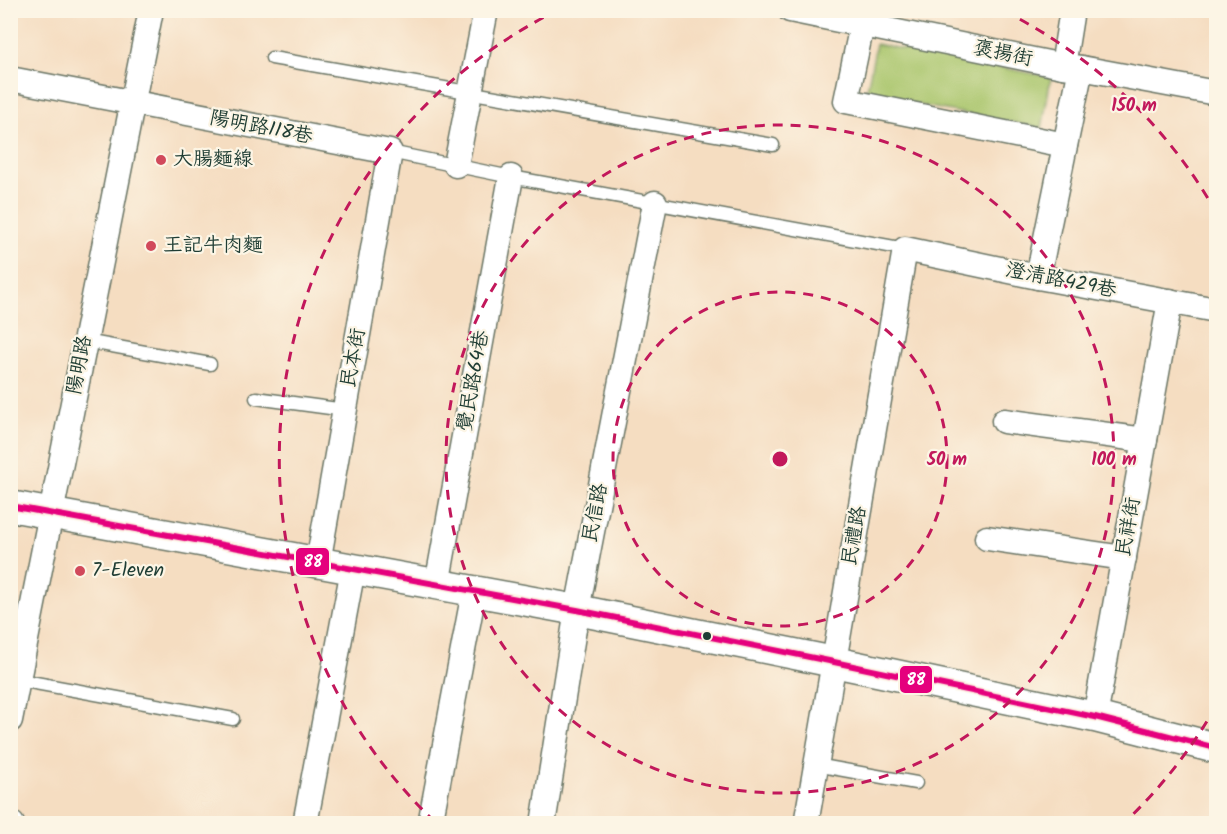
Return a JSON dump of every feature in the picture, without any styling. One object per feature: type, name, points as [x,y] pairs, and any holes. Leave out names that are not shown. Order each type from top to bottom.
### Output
[{"type":"street","name":"陽明路","points":[[10,720],[151,10]]},
{"type":"street","points":[[456,165],[486,10]]},
{"type":"street","name":"褒揚街","points":[[790,10],[1072,67],[1216,93]]},
{"type":"street","points":[[1038,278],[1065,145],[1072,67],[1072,10]]},
{"type":"street","points":[[862,25],[846,101],[1065,145]]},
{"type":"street","name":"陽明路118巷","points":[[10,79],[390,152]]},
{"type":"street","name":"民本街","points":[[318,563],[390,152]]},
{"type":"street","name":"覺民路64巷","points":[[437,585],[511,177]]},
{"type":"street","name":"民信路","points":[[543,824],[577,610],[655,203]]},
{"type":"street","name":"澄清路429巷","points":[[905,249],[1038,278],[1216,310]]},
{"type":"street","name":"民禮路","points":[[806,824],[905,249]]},
{"type":"street","name":"民祥街","points":[[1095,717],[1170,301]]},
{"type":"street","points":[[1004,421],[1145,440]]},
{"type":"street","points":[[10,506],[577,610],[1095,717],[1216,748]]},
{"type":"street","points":[[987,538],[1124,558]]},
{"type":"street","points":[[305,824],[353,569]]},
{"type":"street","points":[[430,824],[474,592]]},
{"type":"lane","points":[[272,58],[773,145]]},
{"type":"lane","points":[[390,152],[511,177],[905,249]]},
{"type":"lane","points":[[85,341],[210,364]]},
{"type":"lane","points":[[256,398],[345,410]]},
{"type":"lane","points":[[19,680],[232,719]]},
{"type":"lane","points":[[816,765],[916,783]]},
{"type":"green space","points":[[876,44],[1051,77],[1042,128],[866,95]]},
{"type":"transit line","name":"88","points":[[10,506],[577,610],[1095,717],[1216,748]]},
{"type":"place","name":"大腸麵線","points":[[161,160]]},
{"type":"place","name":"王記牛肉麵","points":[[151,246]]},
{"type":"place","name":"7-Eleven","points":[[80,571]]}]
